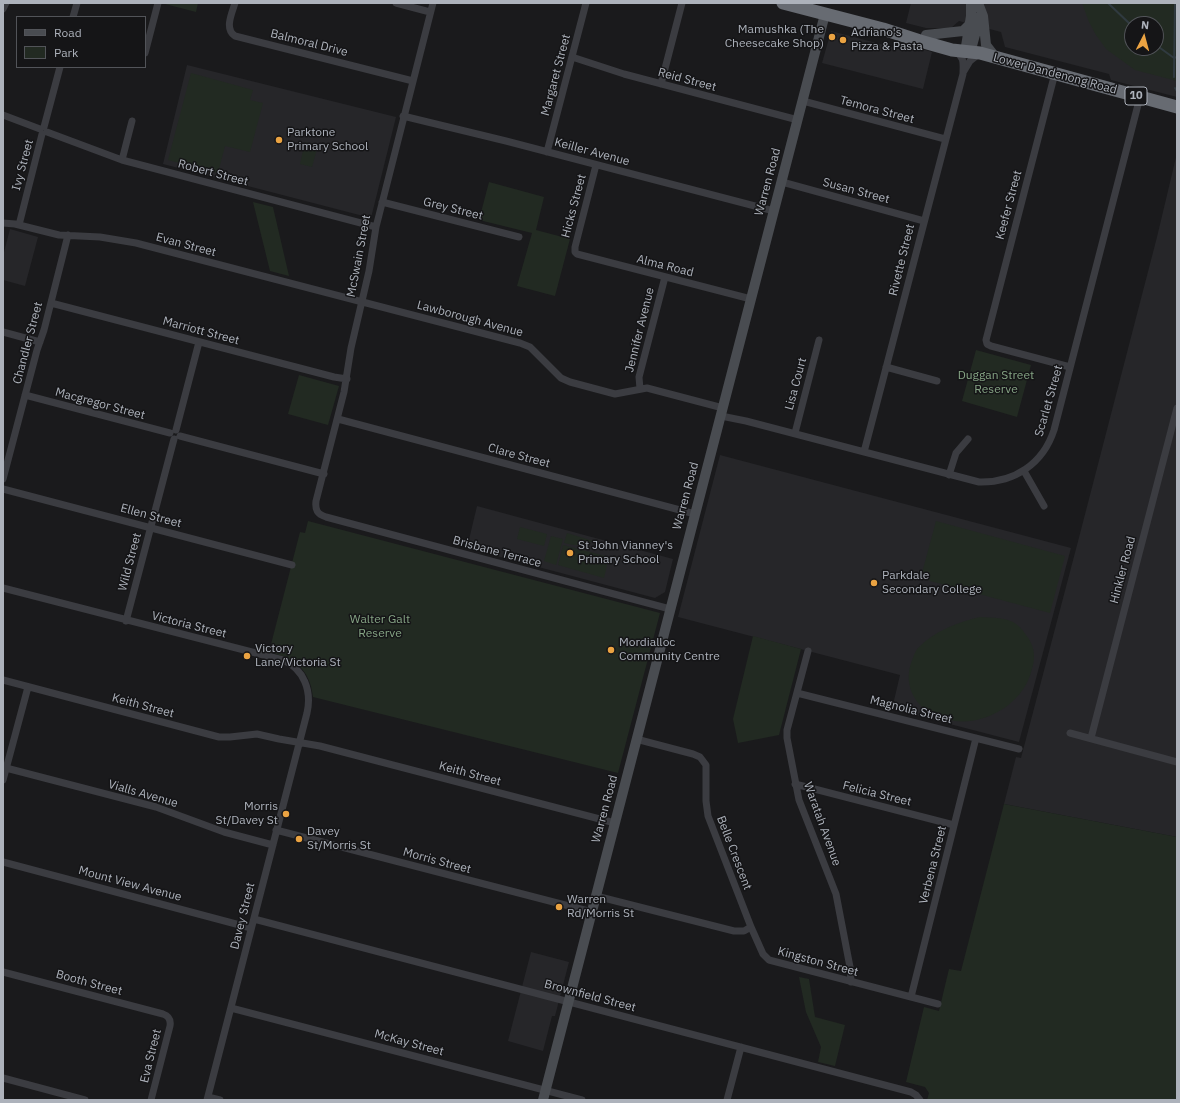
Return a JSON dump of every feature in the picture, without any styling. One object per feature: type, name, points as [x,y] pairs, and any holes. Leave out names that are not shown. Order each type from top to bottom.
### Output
[{"type":"highway","name":"Lower Dandenong Road","points":[[783,3],[883,29],[920,41],[967,50],[1177,107]]},
{"type":"highway","name":"Lower Dandenong Road","points":[[883,29],[926,35],[967,50]]},
{"type":"street","points":[[3,9],[6,3]]},
{"type":"street","points":[[73,16],[77,3]]},
{"type":"street","points":[[146,48],[158,3]]},
{"type":"street","name":"Balmoral Drive","points":[[235,3],[229,27],[231,33],[235,36],[413,81]]},
{"type":"street","points":[[396,3],[430,12]]},
{"type":"street","name":"McSwain Street","points":[[319,514],[316,506],[347,379],[351,348],[369,271],[376,227],[403,116],[433,3]]},
{"type":"street","name":"Margaret Street","points":[[547,152],[586,3]]},
{"type":"street","points":[[660,84],[682,3]]},
{"type":"street","points":[[967,50],[971,3]]},
{"type":"street","points":[[967,50],[979,21],[978,3]]},
{"type":"street","points":[[978,3],[983,16],[986,45],[996,58]]},
{"type":"street","name":"Warren Road","points":[[544,1095],[825,14]]},
{"type":"street","points":[[926,35],[963,31],[970,24]]},
{"type":"street","name":"Rivette Street","points":[[864,452],[945,139],[963,74],[970,61],[967,50],[960,54],[963,59],[963,74]]},
{"type":"street","name":"Reid Street","points":[[572,58],[660,84],[798,120]]},
{"type":"street","name":"Ivy Street","points":[[19,225],[60,68]]},
{"type":"street","name":"Keefer Street","points":[[1054,73],[986,342],[991,346],[1070,367]]},
{"type":"street","name":"Scarlet Street","points":[[722,412],[746,421],[979,482],[993,482],[1008,478],[1024,471],[1037,460],[1050,441],[1140,97]]},
{"type":"street","name":"Temora Street","points":[[803,101],[945,139]]},
{"type":"street","name":"Robert Street","points":[[3,115],[122,160],[376,227]]},
{"type":"street","name":"Keiller Avenue","points":[[403,116],[774,211]]},
{"type":"street","points":[[122,160],[132,121]]},
{"type":"street","name":"Hicks Street","points":[[575,252],[596,165]]},
{"type":"street","name":"Susan Street","points":[[782,182],[924,221]]},
{"type":"street","name":"Grey Street","points":[[382,202],[519,237]]},
{"type":"street","name":"Evan Street","points":[[3,222],[47,233],[122,240],[362,302]]},
{"type":"street","name":"Chandler Street","points":[[3,479],[6,458],[51,303],[68,235]]},
{"type":"street","name":"Alma Road","points":[[575,252],[581,256],[751,299]]},
{"type":"street","name":"Jennifer Avenue","points":[[640,389],[639,376],[665,277]]},
{"type":"street","name":"Lawborough Avenue","points":[[362,302],[524,344],[533,350],[561,378],[570,382],[615,394],[640,389],[652,389],[722,412]]},
{"type":"street","name":"Marriott Street","points":[[51,303],[334,377],[347,379]]},
{"type":"street","points":[[3,332],[40,342]]},
{"type":"street","name":"Lisa Court","points":[[795,433],[819,340]]},
{"type":"street","name":"Wild Street","points":[[126,621],[199,342]]},
{"type":"street","points":[[886,367],[937,381]]},
{"type":"street","name":"Macgregor Street","points":[[25,395],[324,474]]},
{"type":"street","name":"Hinkler Road","points":[[1091,738],[1177,408]]},
{"type":"street","name":"Clare Street","points":[[338,419],[695,514]]},
{"type":"street","points":[[949,475],[956,453],[968,438]]},
{"type":"street","points":[[1024,471],[1044,506]]},
{"type":"street","name":"Ellen Street","points":[[3,489],[292,565]]},
{"type":"street","name":"Brisbane Terrace","points":[[319,514],[670,609]]},
{"type":"street","name":"Victoria Street","points":[[3,588],[126,621],[279,659],[290,664],[302,676],[308,691],[308,707],[299,742]]},
{"type":"street","name":"Waratah Avenue","points":[[808,651],[787,734],[799,800],[836,894],[850,967],[851,982]]},
{"type":"street","name":"Keith Street","points":[[3,680],[219,737],[230,737],[253,733],[320,746],[615,823]]},
{"type":"street","points":[[3,780],[28,687]]},
{"type":"street","name":"Magnolia Street","points":[[797,693],[1019,749]]},
{"type":"street","points":[[1070,733],[1177,762]]},
{"type":"street","name":"Verbena Street","points":[[911,997],[976,738]]},
{"type":"street","name":"Belle Crescent","points":[[636,739],[694,754],[705,761],[707,770],[706,801],[708,816],[752,927]]},
{"type":"street","name":"Davey Street","points":[[207,1098],[299,742]]},
{"type":"street","name":"Vialls Avenue","points":[[6,768],[156,807],[224,832],[273,845]]},
{"type":"street","name":"Felicia Street","points":[[795,784],[954,825]]},
{"type":"street","name":"Morris Street","points":[[276,830],[592,912]]},
{"type":"street","name":"Mount View Avenue","points":[[3,862],[251,928]]},
{"type":"street","points":[[596,896],[734,931],[744,931],[752,927]]},
{"type":"street","name":"Brownfield Street","points":[[254,919],[911,1092],[919,1099]]},
{"type":"street","name":"Kingston Street","points":[[752,927],[763,954],[770,960],[938,1004]]},
{"type":"street","name":"Booth Street","points":[[3,972],[163,1014],[169,1017]]},
{"type":"street","name":"McKay Street","points":[[231,1008],[544,1095],[582,1100]]},
{"type":"street","name":"Eva Street","points":[[151,1100],[170,1026],[169,1017]]},
{"type":"street","points":[[727,1100],[741,1047]]},
{"type":"street","points":[[3,1078],[85,1100]]},
{"type":"street","points":[[207,1098],[220,1100]]},
{"type":"shaded area","points":[[911,3],[1177,3],[1177,97],[1111,80],[1109,74],[1005,47],[1001,32],[959,21],[951,28],[926,28],[906,23]]},
{"type":"shaded area","points":[[831,31],[903,50],[905,44],[932,52],[923,89],[822,63]]},
{"type":"shaded area","name":"Parktone Primary School","points":[[187,65],[396,117],[371,218],[163,164]]},
{"type":"shaded area","points":[[1177,153],[1177,837],[1004,804],[1016,757],[1021,758],[1157,237]]},
{"type":"shaded area","points":[[10,229],[38,237],[25,286],[3,280],[3,256]]},
{"type":"shaded area","name":"Parkdale Secondary College","points":[[720,455],[1071,548],[1019,742],[892,709],[900,675],[678,617]]},
{"type":"shaded area","name":"St John Vianney's Primary School","points":[[477,506],[673,559],[665,592],[655,598],[467,548]]},
{"type":"shaded area","points":[[531,952],[569,962],[555,1016],[552,1016],[543,1051],[508,1041]]},
{"type":"green space","points":[[165,3],[198,3],[196,12]]},
{"type":"green space","points":[[1082,3],[1177,3],[1177,81],[1135,70],[1106,49],[1089,22]]},
{"type":"green space","points":[[191,73],[253,90],[250,100],[263,103],[250,152],[225,146],[218,173],[168,160]]},
{"type":"green space","points":[[305,142],[318,145],[312,167],[300,164]]},
{"type":"green space","points":[[489,182],[544,197],[536,230],[570,239],[555,296],[517,286],[532,233],[479,220]]},
{"type":"green space","points":[[253,202],[273,207],[289,276],[270,271]]},
{"type":"green space","name":"Duggan Street Reserve","points":[[976,350],[1031,365],[1017,417],[962,401]]},
{"type":"green space","points":[[299,375],[339,386],[328,425],[288,414]]},
{"type":"green space","name":"Walter Galt Reserve","points":[[308,521],[660,613],[618,773],[313,697],[309,679],[305,672],[294,662],[269,652],[300,532],[305,533]]},
{"type":"green space","points":[[936,521],[1065,556],[1050,613],[930,581],[922,573]]},
{"type":"green space","points":[[520,527],[547,534],[544,546],[517,539]]},
{"type":"green space","points":[[567,533],[593,541],[579,545],[564,543]]},
{"type":"green space","points":[[551,536],[563,539],[556,565],[544,561]]},
{"type":"green space","points":[[563,545],[609,557],[604,578],[558,565]]},
{"type":"green space","points":[[980,617],[1009,620],[1022,629],[1025,633],[1034,651],[1034,660],[1027,683],[1019,695],[995,714],[981,719],[966,721],[951,720],[936,716],[921,706],[916,700],[909,684],[910,667],[915,653],[924,642],[939,632]]},
{"type":"green space","points":[[753,636],[801,649],[779,735],[738,743],[733,719]]},
{"type":"green space","points":[[1004,804],[1177,837],[1177,1100],[927,1100],[929,1093],[925,1087],[906,1082],[924,1007],[939,1011],[949,969],[961,971]]},
{"type":"green space","points":[[799,977],[809,979],[815,1017],[845,1025],[835,1066],[818,1062],[821,1047],[806,1012]]},
{"type":"waterway","points":[[1108,3],[1124,18]]},
{"type":"waterway","points":[[1174,77],[1175,3]]},
{"type":"waterway","points":[[1164,51],[1174,58],[1177,57]]},
{"type":"place","name":"Mamushka (The Cheesecake Shop)","points":[[832,37]]},
{"type":"place","name":"Adriano's Pizza & Pasta","points":[[843,40]]},
{"type":"place","name":"Parktone Primary School","points":[[279,140]]},
{"type":"place","name":"St John Vianney's Primary School","points":[[570,553]]},
{"type":"place","name":"Parkdale Secondary College","points":[[874,583]]},
{"type":"place","name":"Mordialloc Community Centre","points":[[611,650]]},
{"type":"place","name":"Victory Lane/Victoria St","points":[[247,656]]},
{"type":"place","name":"Morris St/Davey St","points":[[286,814]]},
{"type":"place","name":"Davey St/Morris St","points":[[299,839]]},
{"type":"place","name":"Warren Rd/Morris St","points":[[559,907]]}]
